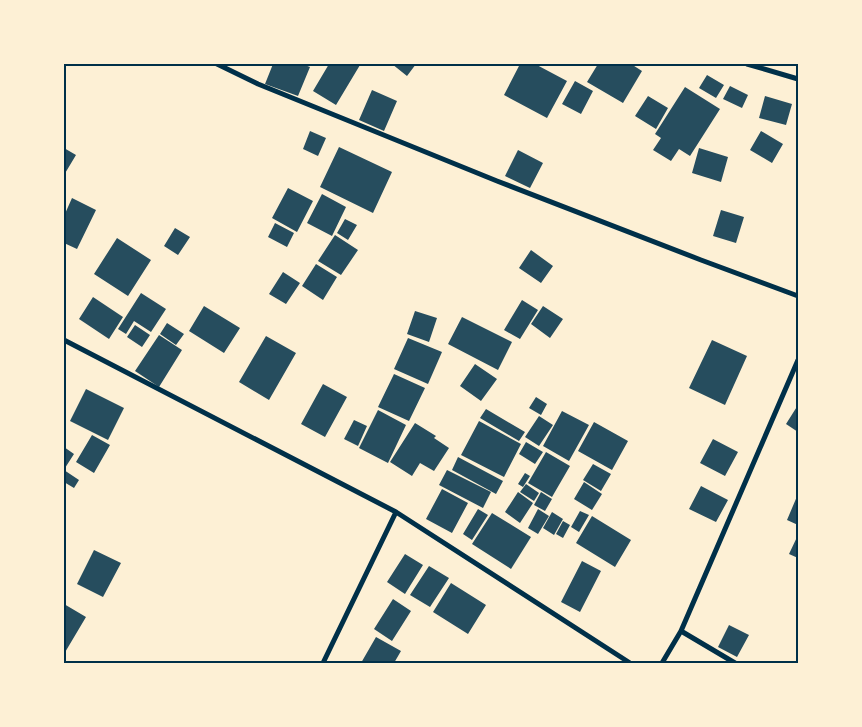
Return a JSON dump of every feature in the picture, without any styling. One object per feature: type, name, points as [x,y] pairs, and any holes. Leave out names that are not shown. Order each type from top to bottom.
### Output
[{"type":"street","points":[[217,64],[258,84],[497,182],[798,296]]},
{"type":"street","points":[[747,64],[798,79]]},
{"type":"street","points":[[64,340],[396,512],[630,663]]},
{"type":"street","points":[[662,663],[681,631],[796,369],[798,360]]},
{"type":"street","points":[[323,663],[396,512]]},
{"type":"street","points":[[681,631],[735,663]]},
{"type":"building","points":[[273,64],[302,64],[310,67],[298,96],[265,84]]},
{"type":"building","points":[[329,64],[360,65],[336,105],[313,91]]},
{"type":"building","points":[[392,64],[416,64],[407,76]]},
{"type":"building","points":[[520,64],[535,64],[567,81],[547,118],[504,95]]},
{"type":"building","points":[[598,64],[631,64],[642,71],[623,103],[587,82]]},
{"type":"building","points":[[707,75],[724,85],[716,98],[699,88]]},
{"type":"building","points":[[575,81],[593,91],[581,114],[562,104]]},
{"type":"building","points":[[730,86],[748,95],[742,108],[723,99]]},
{"type":"building","points":[[685,87],[720,109],[690,156],[679,149],[671,161],[653,150],[661,138],[655,134]]},
{"type":"building","points":[[372,90],[397,101],[384,131],[359,120]]},
{"type":"building","points":[[648,96],[668,108],[656,129],[635,116]]},
{"type":"building","points":[[765,96],[792,104],[786,125],[759,118]]},
{"type":"building","points":[[310,131],[326,138],[318,156],[303,149]]},
{"type":"building","points":[[761,131],[783,144],[772,163],[750,150]]},
{"type":"building","points":[[339,147],[392,172],[373,213],[320,187]]},
{"type":"building","points":[[64,148],[76,155],[64,175]]},
{"type":"building","points":[[699,148],[728,157],[721,182],[692,173]]},
{"type":"building","points":[[518,150],[543,163],[530,188],[505,176]]},
{"type":"building","points":[[288,188],[313,201],[297,232],[272,218]]},
{"type":"building","points":[[322,194],[346,207],[332,236],[307,223]]},
{"type":"building","points":[[72,198],[96,210],[77,249],[64,243],[64,216]]},
{"type":"building","points":[[721,210],[744,217],[736,243],[713,236]]},
{"type":"building","points":[[345,219],[357,225],[348,240],[337,233]]},
{"type":"building","points":[[275,223],[294,233],[287,247],[268,237]]},
{"type":"building","points":[[175,228],[190,237],[178,255],[164,246]]},
{"type":"building","points":[[335,235],[358,250],[341,275],[318,261]]},
{"type":"building","points":[[117,238],[151,260],[128,296],[94,274]]},
{"type":"building","points":[[531,250],[553,266],[541,283],[519,268]]},
{"type":"building","points":[[316,264],[337,277],[323,300],[302,286]]},
{"type":"building","points":[[283,272],[300,283],[286,304],[269,294]]},
{"type":"building","points":[[141,293],[166,309],[151,332],[134,321],[126,334],[118,329]]},
{"type":"building","points":[[93,297],[123,317],[109,339],[79,319]]},
{"type":"building","points":[[522,300],[538,310],[520,339],[504,330]]},
{"type":"building","points":[[204,306],[240,328],[224,353],[189,331]]},
{"type":"building","points":[[543,306],[563,319],[550,338],[531,324]]},
{"type":"building","points":[[415,311],[437,318],[429,342],[407,334]]},
{"type":"building","points":[[462,317],[512,342],[498,370],[448,344]]},
{"type":"building","points":[[167,323],[184,334],[176,345],[160,334]]},
{"type":"building","points":[[135,325],[150,335],[142,347],[127,337]]},
{"type":"building","points":[[159,335],[182,350],[159,387],[135,371]]},
{"type":"building","points":[[266,336],[296,353],[269,400],[239,382]]},
{"type":"building","points":[[408,338],[442,352],[428,384],[394,369]]},
{"type":"building","points":[[712,340],[747,356],[725,405],[689,388]]},
{"type":"building","points":[[475,364],[497,379],[481,401],[460,386]]},
{"type":"building","points":[[394,374],[425,388],[409,421],[378,407]]},
{"type":"building","points":[[323,384],[347,397],[325,437],[301,424]]},
{"type":"building","points":[[86,389],[124,408],[108,440],[70,421]]},
{"type":"building","points":[[536,397],[547,404],[541,415],[529,408]]},
{"type":"building","points":[[798,405],[798,432],[786,424]]},
{"type":"building","points":[[486,409],[525,432],[519,441],[480,418]]},
{"type":"building","points":[[378,410],[406,425],[388,463],[359,448]]},
{"type":"building","points":[[562,411],[589,425],[569,461],[543,446]]},
{"type":"building","points":[[539,416],[553,425],[539,446],[525,437]]},
{"type":"building","points":[[354,420],[367,426],[358,446],[344,439]]},
{"type":"building","points":[[479,421],[521,444],[504,477],[461,455]]},
{"type":"building","points":[[594,422],[628,441],[612,470],[578,451]]},
{"type":"building","points":[[415,423],[436,436],[434,438],[449,448],[434,471],[420,463],[412,476],[390,462]]},
{"type":"building","points":[[92,435],[110,445],[94,473],[76,462]]},
{"type":"building","points":[[713,439],[738,452],[725,476],[700,463]]},
{"type":"building","points":[[526,442],[543,452],[535,464],[519,454]]},
{"type":"building","points":[[64,447],[74,454],[65,468],[64,467]]},
{"type":"building","points":[[546,452],[570,466],[552,497],[528,483]]},
{"type":"building","points":[[458,457],[503,481],[496,494],[452,470]]},
{"type":"building","points":[[593,464],[611,474],[601,491],[583,480]]},
{"type":"building","points":[[64,470],[79,480],[74,488],[64,482]]},
{"type":"building","points":[[447,470],[491,492],[483,508],[439,485]]},
{"type":"building","points":[[525,473],[530,476],[523,487],[518,484]]},
{"type":"building","points":[[584,482],[602,494],[592,510],[574,499]]},
{"type":"building","points":[[526,484],[539,493],[534,501],[520,492]]},
{"type":"building","points":[[701,486],[728,500],[716,522],[689,509]]},
{"type":"building","points":[[442,489],[468,503],[452,533],[426,519]]},
{"type":"building","points":[[518,492],[533,503],[520,523],[505,512]]},
{"type":"building","points":[[541,492],[552,499],[545,511],[534,505]]},
{"type":"building","points":[[798,494],[798,525],[787,520]]},
{"type":"building","points":[[478,509],[488,515],[472,540],[463,534]]},
{"type":"building","points":[[538,509],[549,516],[538,534],[528,528]]},
{"type":"building","points":[[580,511],[589,515],[579,532],[571,527]]},
{"type":"building","points":[[552,512],[563,519],[554,535],[543,528]]},
{"type":"building","points":[[492,513],[531,537],[511,569],[472,544]]},
{"type":"building","points":[[592,516],[631,540],[615,567],[576,543]]},
{"type":"building","points":[[563,521],[570,525],[563,538],[556,534]]},
{"type":"building","points":[[798,535],[798,558],[789,554]]},
{"type":"building","points":[[94,550],[121,563],[103,597],[77,584]]},
{"type":"building","points":[[405,554],[423,565],[405,594],[387,582]]},
{"type":"building","points":[[582,561],[601,571],[580,612],[561,602]]},
{"type":"building","points":[[429,566],[449,578],[430,607],[410,595]]},
{"type":"building","points":[[451,583],[486,605],[468,634],[433,612]]},
{"type":"building","points":[[393,599],[411,611],[392,641],[374,629]]},
{"type":"building","points":[[64,604],[86,617],[64,654]]},
{"type":"building","points":[[729,625],[749,635],[737,657],[718,647]]},
{"type":"building","points":[[376,637],[401,651],[394,663],[361,663]]}]
